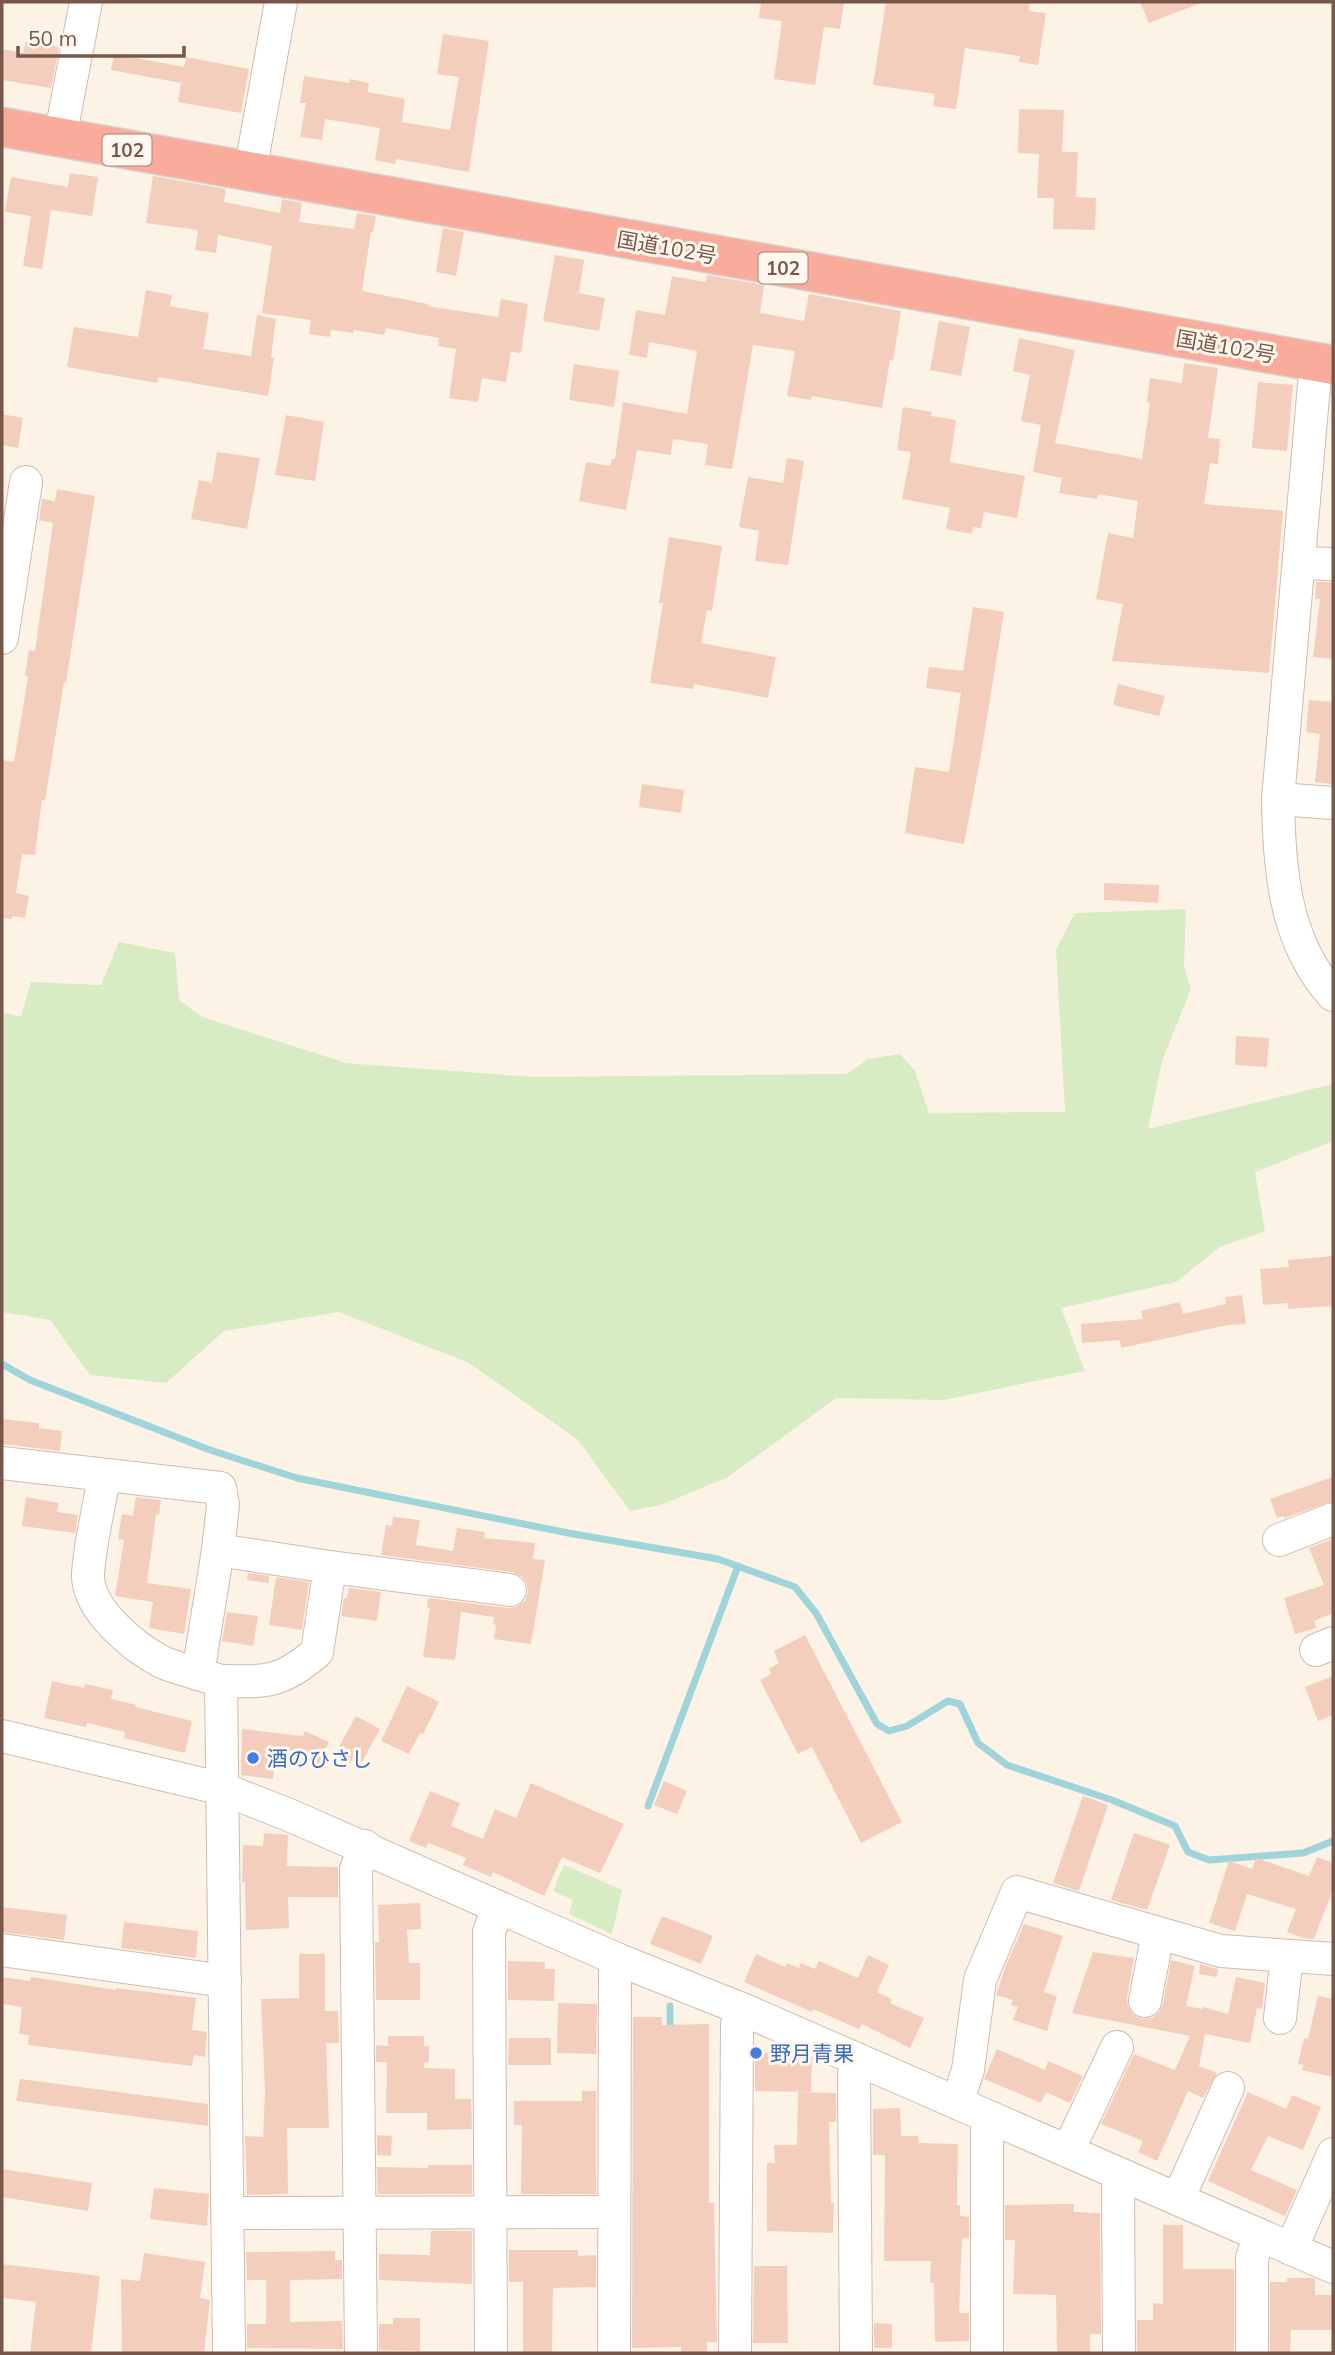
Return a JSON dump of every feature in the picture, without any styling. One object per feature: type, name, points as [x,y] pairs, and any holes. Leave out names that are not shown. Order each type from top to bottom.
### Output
[{"type":"highway","name":"国道102号","points":[[3,132],[60,138],[1325,364]]},
{"type":"street","points":[[60,138],[86,2]]},
{"type":"street","points":[[250,172],[281,2]]},
{"type":"street","points":[[1325,364],[1299,563],[1278,799],[1279,853],[1285,897],[1300,943],[1333,995]]},
{"type":"street","points":[[2,638],[26,482]]},
{"type":"street","points":[[1299,563],[1333,564]]},
{"type":"street","points":[[1278,799],[1333,803]]},
{"type":"street","points":[[2,1463],[104,1477],[220,1488],[223,1505],[210,1677],[223,1789],[229,2353]]},
{"type":"street","points":[[104,1477],[88,1575],[91,1594],[113,1624],[132,1643],[164,1663],[210,1677],[265,1682],[288,1674],[317,1652],[330,1567]]},
{"type":"street","points":[[1279,1540],[1333,1519]]},
{"type":"street","points":[[218,1550],[510,1590]]},
{"type":"street","points":[[2,1736],[223,1789],[365,1846],[498,1908],[742,2009],[1333,2267]]},
{"type":"street","points":[[361,2353],[356,1870],[365,1846]]},
{"type":"street","points":[[957,2103],[968,2070],[980,1980],[1017,1892],[1221,1951],[1333,1959]]},
{"type":"street","points":[[491,2353],[489,1932],[498,1908]]},
{"type":"street","points":[[1145,2001],[1158,1933]]},
{"type":"street","points":[[2,1950],[225,1981]]},
{"type":"street","points":[[1280,2018],[1287,1956]]},
{"type":"street","points":[[614,2353],[615,1973],[619,1960]]},
{"type":"street","points":[[735,2353],[737,2025],[742,2009]]},
{"type":"street","points":[[1068,2151],[1116,2047]]},
{"type":"street","points":[[856,2353],[854,2073],[859,2060]]},
{"type":"street","points":[[1178,2199],[1228,2088]]},
{"type":"street","points":[[987,2353],[986,2131],[992,2118]]},
{"type":"street","points":[[1291,2249],[1333,2154]]},
{"type":"street","points":[[1119,2353],[1118,2188],[1124,2176]]},
{"type":"street","points":[[228,2213],[613,2211]]},
{"type":"street","points":[[1252,2353],[1252,2258],[1260,2235]]},
{"type":"green space","points":[[1186,909],[1184,966],[1191,989],[1162,1061],[1148,1129],[1333,1084],[1333,1141],[1255,1172],[1265,1231],[1220,1247],[1176,1282],[1061,1308],[1085,1371],[943,1400],[836,1398],[728,1477],[661,1505],[630,1511],[577,1439],[469,1363],[339,1312],[224,1331],[166,1383],[90,1375],[50,1320],[2,1312],[2,1012],[21,1017],[31,982],[101,985],[119,942],[175,953],[179,1000],[202,1017],[346,1063],[534,1077],[847,1074],[868,1059],[900,1054],[915,1071],[929,1113],[1065,1112],[1056,950],[1075,913]]},
{"type":"green space","points":[[564,1865],[622,1890],[612,1934],[569,1914],[573,1900],[553,1891]]},
{"type":"building","points":[[761,2],[844,2],[840,29],[824,27],[815,85],[774,79],[782,21],[759,18]]},
{"type":"building","points":[[886,2],[1030,2],[1029,11],[1046,13],[1038,65],[1019,62],[1020,56],[965,48],[956,109],[933,106],[935,94],[873,85]]},
{"type":"building","points":[[1140,2],[1201,2],[1201,3],[1149,23]]},
{"type":"building","points":[[443,34],[489,41],[469,172],[396,159],[395,164],[375,160],[380,128],[325,119],[322,140],[300,137],[306,103],[300,103],[304,76],[349,83],[350,79],[369,83],[368,92],[405,99],[402,122],[450,130],[459,77],[437,74]]},
{"type":"building","points":[[26,41],[59,47],[51,88],[2,80],[2,49],[23,53]]},
{"type":"building","points":[[114,54],[184,67],[186,57],[249,69],[241,113],[178,102],[181,83],[111,70]]},
{"type":"building","points":[[1019,109],[1064,110],[1062,152],[1078,152],[1076,197],[1096,198],[1095,230],[1053,229],[1054,198],[1037,198],[1039,154],[1018,153]]},
{"type":"building","points":[[70,173],[98,177],[92,216],[51,210],[42,269],[23,266],[31,216],[5,212],[11,177],[68,187]]},
{"type":"building","points":[[153,176],[226,189],[224,202],[280,213],[282,199],[302,203],[299,222],[354,229],[357,213],[376,216],[362,291],[428,304],[427,306],[498,317],[501,299],[528,304],[521,353],[511,352],[506,382],[482,378],[478,402],[449,398],[456,349],[438,346],[439,338],[386,328],[384,335],[354,330],[353,333],[331,330],[330,337],[309,334],[311,320],[262,313],[272,246],[218,235],[216,253],[195,250],[198,230],[146,223]]},
{"type":"building","points":[[443,228],[464,232],[456,276],[436,272]]},
{"type":"building","points":[[555,255],[584,260],[579,293],[605,298],[599,331],[543,321]]},
{"type":"building","points":[[707,275],[764,285],[760,313],[804,321],[809,294],[901,311],[882,408],[812,396],[811,400],[787,396],[795,351],[753,345],[732,469],[705,465],[708,444],[673,439],[671,455],[637,450],[626,510],[579,501],[586,462],[610,466],[612,459],[615,459],[623,402],[687,414],[697,351],[649,342],[647,358],[629,355],[636,310],[665,315],[672,276],[706,282]]},
{"type":"building","points":[[146,290],[172,295],[170,306],[209,313],[203,349],[251,356],[257,315],[276,319],[268,396],[158,377],[157,383],[67,367],[74,327],[138,337]]},
{"type":"building","points":[[939,321],[970,327],[961,376],[930,370]]},
{"type":"building","points":[[1019,338],[1075,350],[1055,443],[1142,459],[1150,403],[1147,402],[1150,378],[1182,383],[1184,363],[1218,368],[1208,438],[1220,439],[1218,464],[1210,463],[1204,504],[1283,511],[1269,673],[1112,661],[1123,604],[1096,599],[1108,533],[1133,538],[1138,501],[1098,494],[1097,499],[1059,493],[1062,478],[1033,472],[1041,425],[1021,421],[1030,375],[1013,371]]},
{"type":"building","points":[[574,364],[619,371],[614,407],[569,400]]},
{"type":"building","points":[[1258,382],[1293,385],[1287,451],[1252,448]]},
{"type":"building","points":[[903,407],[956,420],[950,462],[1025,476],[1017,518],[984,512],[981,528],[973,527],[972,534],[946,529],[950,508],[902,499],[911,452],[897,450]]},
{"type":"building","points":[[2,414],[23,418],[18,448],[2,445]]},
{"type":"building","points":[[286,415],[324,422],[315,481],[275,475]]},
{"type":"building","points":[[217,452],[260,458],[247,529],[191,519],[199,480],[212,483]]},
{"type":"building","points":[[787,458],[804,461],[788,565],[755,561],[759,531],[739,527],[748,477],[783,483]]},
{"type":"building","points":[[57,489],[95,496],[66,683],[64,682],[45,801],[42,800],[35,855],[22,854],[16,893],[29,896],[25,918],[2,918],[2,760],[14,762],[28,677],[25,676],[29,650],[35,651],[53,523],[39,520],[42,499],[55,501]]},
{"type":"building","points":[[669,537],[722,546],[712,611],[707,610],[701,643],[776,657],[768,698],[694,684],[693,689],[650,683],[663,603],[659,603]]},
{"type":"building","points":[[1316,582],[1333,582],[1333,659],[1313,657],[1320,599],[1315,599]]},
{"type":"building","points":[[973,607],[1004,612],[964,844],[905,833],[915,767],[949,772],[961,693],[926,688],[929,667],[963,671]]},
{"type":"building","points":[[1118,684],[1165,696],[1159,716],[1113,705]]},
{"type":"building","points":[[1309,700],[1333,702],[1333,784],[1315,782],[1320,734],[1306,732]]},
{"type":"building","points":[[642,784],[684,790],[681,813],[639,807]]},
{"type":"building","points":[[1104,883],[1159,885],[1158,903],[1104,900]]},
{"type":"building","points":[[1236,1036],[1269,1038],[1267,1067],[1235,1065]]},
{"type":"building","points":[[1333,1256],[1333,1306],[1288,1309],[1288,1303],[1263,1305],[1260,1269],[1289,1267],[1288,1260]]},
{"type":"building","points":[[1242,1295],[1246,1324],[1228,1325],[1121,1348],[1120,1340],[1082,1343],[1081,1324],[1143,1319],[1141,1311],[1180,1302],[1183,1314],[1226,1304],[1225,1297]]},
{"type":"building","points":[[2,1419],[39,1423],[39,1428],[62,1431],[60,1451],[2,1444]]},
{"type":"building","points":[[1333,1477],[1333,1501],[1277,1518],[1270,1499]]},
{"type":"building","points":[[26,1497],[59,1503],[57,1512],[78,1515],[75,1533],[22,1526]]},
{"type":"building","points":[[136,1497],[161,1500],[159,1515],[156,1514],[147,1583],[191,1589],[184,1634],[149,1628],[153,1602],[115,1596],[124,1540],[118,1539],[122,1514],[133,1516]]},
{"type":"building","points":[[393,1517],[420,1520],[416,1545],[453,1551],[457,1528],[485,1532],[484,1538],[535,1543],[533,1559],[545,1560],[531,1644],[494,1639],[494,1617],[461,1612],[455,1660],[423,1657],[430,1608],[427,1607],[428,1598],[516,1607],[525,1601],[527,1584],[522,1576],[512,1572],[381,1555],[386,1525],[392,1526]]},
{"type":"building","points":[[1333,1539],[1333,1613],[1314,1621],[1316,1628],[1295,1634],[1284,1598],[1324,1585],[1309,1548]]},
{"type":"building","points":[[248,1573],[269,1576],[269,1583],[247,1580]]},
{"type":"building","points":[[276,1577],[309,1582],[302,1630],[269,1625]]},
{"type":"building","points":[[349,1588],[381,1592],[377,1621],[341,1616]]},
{"type":"building","points":[[227,1612],[258,1616],[253,1646],[222,1641]]},
{"type":"building","points":[[805,1635],[902,1822],[861,1843],[812,1747],[798,1754],[760,1680],[771,1674],[769,1669],[779,1663],[774,1651]]},
{"type":"building","points":[[1333,1676],[1333,1715],[1318,1721],[1305,1687]]},
{"type":"building","points":[[52,1681],[84,1688],[85,1684],[113,1690],[111,1699],[192,1721],[185,1753],[124,1738],[125,1732],[87,1723],[86,1727],[44,1718]]},
{"type":"building","points":[[407,1686],[439,1702],[423,1734],[420,1733],[409,1754],[381,1741]]},
{"type":"building","points":[[356,1716],[380,1729],[362,1762],[353,1758],[350,1763],[335,1754]]},
{"type":"building","points":[[242,1729],[303,1736],[305,1731],[329,1742],[317,1768],[297,1759],[276,1757],[273,1779],[241,1775]]},
{"type":"building","points":[[664,1781],[687,1791],[677,1814],[654,1805]]},
{"type":"building","points":[[531,1783],[624,1824],[600,1873],[562,1857],[544,1896],[493,1872],[491,1877],[463,1865],[466,1858],[428,1843],[426,1848],[409,1841],[430,1791],[460,1803],[451,1826],[483,1839],[495,1809],[516,1818]]},
{"type":"building","points":[[1083,1796],[1108,1805],[1079,1891],[1053,1883]]},
{"type":"building","points":[[264,1833],[288,1835],[287,1866],[338,1867],[338,1897],[288,1897],[289,1928],[246,1930],[245,1882],[242,1882],[243,1845],[263,1846]]},
{"type":"building","points":[[1134,1833],[1170,1845],[1147,1910],[1111,1900]]},
{"type":"building","points":[[1317,1857],[1333,1863],[1333,1889],[1314,1939],[1287,1932],[1296,1909],[1247,1894],[1235,1931],[1209,1923],[1229,1861],[1252,1869],[1256,1858],[1309,1876]]},
{"type":"building","points":[[420,1903],[421,1929],[407,1930],[409,1963],[420,1963],[420,2000],[376,2000],[375,1942],[379,1942],[378,1905]]},
{"type":"building","points":[[2,1907],[67,1915],[64,1940],[2,1932]]},
{"type":"building","points":[[662,1916],[713,1936],[701,1964],[650,1944]]},
{"type":"building","points":[[124,1922],[198,1931],[196,1958],[121,1948]]},
{"type":"building","points":[[1024,1924],[1063,1936],[1044,1992],[1057,1996],[1047,2031],[1013,2020],[1018,2007],[1011,2005],[1013,2000],[996,1995]]},
{"type":"building","points":[[1093,1952],[1134,1958],[1128,2006],[1133,2014],[1142,2019],[1152,2018],[1163,2004],[1171,1960],[1195,1966],[1186,2006],[1203,2007],[1228,2014],[1236,1977],[1265,1983],[1262,2009],[1257,2008],[1250,2043],[1205,2034],[1199,2066],[1217,2073],[1203,2098],[1188,2091],[1157,2161],[1138,2152],[1143,2141],[1101,2124],[1134,2054],[1175,2070],[1190,2036],[1072,2013]]},
{"type":"building","points":[[299,1954],[325,1954],[325,2011],[338,2011],[339,2043],[326,2043],[329,2128],[287,2128],[288,2194],[247,2195],[245,2136],[263,2137],[265,2091],[261,1999],[299,1998]]},
{"type":"building","points":[[756,1954],[785,1967],[787,1963],[799,1968],[801,1963],[815,1969],[819,1961],[858,1978],[868,1955],[889,1965],[877,1992],[892,1999],[890,2003],[924,2018],[910,2048],[862,2024],[859,2029],[744,1982]]},
{"type":"building","points":[[508,1961],[545,1962],[545,1969],[555,1969],[554,2001],[508,2000]]},
{"type":"building","points":[[1200,1964],[1218,1969],[1217,1977],[1199,1974]]},
{"type":"building","points":[[2,1977],[30,1981],[31,1977],[116,1990],[196,1998],[192,2030],[207,2032],[205,2057],[194,2055],[192,2066],[28,2045],[29,2035],[19,2034],[22,2007],[2,2004]]},
{"type":"building","points":[[1318,1996],[1333,1999],[1333,2077],[1302,2070],[1304,2065],[1298,2064],[1304,2038],[1308,2039]]},
{"type":"building","points":[[558,2003],[597,2004],[596,2054],[557,2053]]},
{"type":"building","points":[[633,2017],[662,2017],[662,2025],[709,2024],[709,2203],[714,2203],[717,2342],[707,2342],[707,2353],[681,2353],[681,2347],[632,2348]]},
{"type":"building","points":[[388,2036],[424,2036],[424,2046],[429,2046],[429,2062],[424,2062],[424,2068],[455,2069],[455,2099],[471,2099],[472,2129],[427,2130],[427,2113],[386,2113],[387,2062],[376,2062],[376,2045],[388,2046]]},
{"type":"building","points":[[509,2038],[551,2038],[551,2065],[508,2065]]},
{"type":"building","points":[[997,2049],[1045,2070],[1048,2061],[1083,2076],[1070,2103],[1046,2092],[1041,2103],[984,2079]]},
{"type":"building","points":[[755,2053],[790,2053],[812,2059],[811,2092],[755,2091]]},
{"type":"building","points":[[20,2079],[208,2104],[208,2126],[16,2101]]},
{"type":"building","points":[[582,2091],[596,2091],[596,2194],[521,2194],[522,2125],[514,2125],[514,2101],[582,2101]]},
{"type":"building","points":[[798,2092],[836,2093],[836,2122],[829,2122],[833,2233],[767,2231],[767,2163],[775,2163],[774,2145],[797,2145]]},
{"type":"building","points":[[1248,2092],[1286,2109],[1292,2095],[1321,2107],[1303,2150],[1268,2136],[1251,2170],[1297,2190],[1285,2216],[1208,2181]]},
{"type":"building","points":[[900,2108],[901,2136],[918,2136],[919,2143],[958,2144],[957,2205],[960,2205],[960,2216],[969,2217],[969,2238],[962,2238],[959,2313],[969,2313],[969,2341],[935,2342],[931,2261],[884,2261],[885,2155],[873,2155],[873,2109]]},
{"type":"building","points":[[377,2135],[392,2136],[391,2156],[377,2155]]},
{"type":"building","points":[[428,2165],[472,2165],[472,2194],[378,2194],[377,2167],[428,2168]]},
{"type":"building","points":[[2,2169],[92,2183],[88,2211],[2,2197]]},
{"type":"building","points":[[154,2188],[209,2194],[207,2226],[150,2219]]},
{"type":"building","points":[[1074,2204],[1074,2212],[1100,2213],[1101,2334],[1090,2334],[1090,2353],[1057,2353],[1056,2295],[1013,2294],[1015,2240],[1005,2240],[1005,2205]]},
{"type":"building","points":[[1163,2225],[1183,2225],[1183,2269],[1234,2269],[1234,2353],[1137,2352],[1137,2320],[1153,2320],[1153,2303],[1163,2304]]},
{"type":"building","points":[[431,2231],[472,2231],[472,2284],[379,2280],[379,2254],[430,2255]]},
{"type":"building","points":[[509,2250],[578,2250],[578,2256],[596,2255],[596,2287],[553,2288],[552,2352],[523,2352],[523,2282],[509,2282]]},
{"type":"building","points":[[335,2251],[335,2260],[342,2260],[342,2279],[290,2280],[290,2322],[342,2321],[343,2349],[247,2348],[247,2324],[266,2324],[266,2280],[247,2280],[246,2252]]},
{"type":"building","points":[[144,2253],[205,2262],[200,2298],[210,2300],[204,2353],[122,2353],[121,2279],[140,2281]]},
{"type":"building","points":[[2,2264],[100,2276],[91,2353],[30,2353],[36,2302],[2,2298]]},
{"type":"building","points":[[754,2266],[787,2266],[788,2343],[753,2343]]},
{"type":"building","points":[[1287,2278],[1315,2279],[1315,2295],[1333,2295],[1333,2330],[1291,2330],[1290,2353],[1270,2353],[1270,2282],[1287,2282]]},
{"type":"building","points":[[393,2318],[420,2318],[420,2351],[379,2350],[379,2324],[393,2324]]},
{"type":"building","points":[[874,2323],[892,2324],[892,2348],[874,2348]]},
{"type":"waterway","points":[[2,1364],[30,1380],[210,1450],[297,1478],[568,1533],[718,1559],[795,1587],[816,1613],[877,1724],[889,1731],[907,1726],[948,1701],[960,1704],[978,1743],[1007,1765],[1112,1800],[1175,1826],[1188,1852],[1209,1860],[1303,1853],[1333,1841]]},
{"type":"waterway","points":[[648,1806],[738,1566]]},
{"type":"waterway","points":[[670,2006],[670,2034]]},
{"type":"place","name":"酒のひさし","points":[[253,1758]]},
{"type":"place","name":"野月青果","points":[[756,2053]]}]
